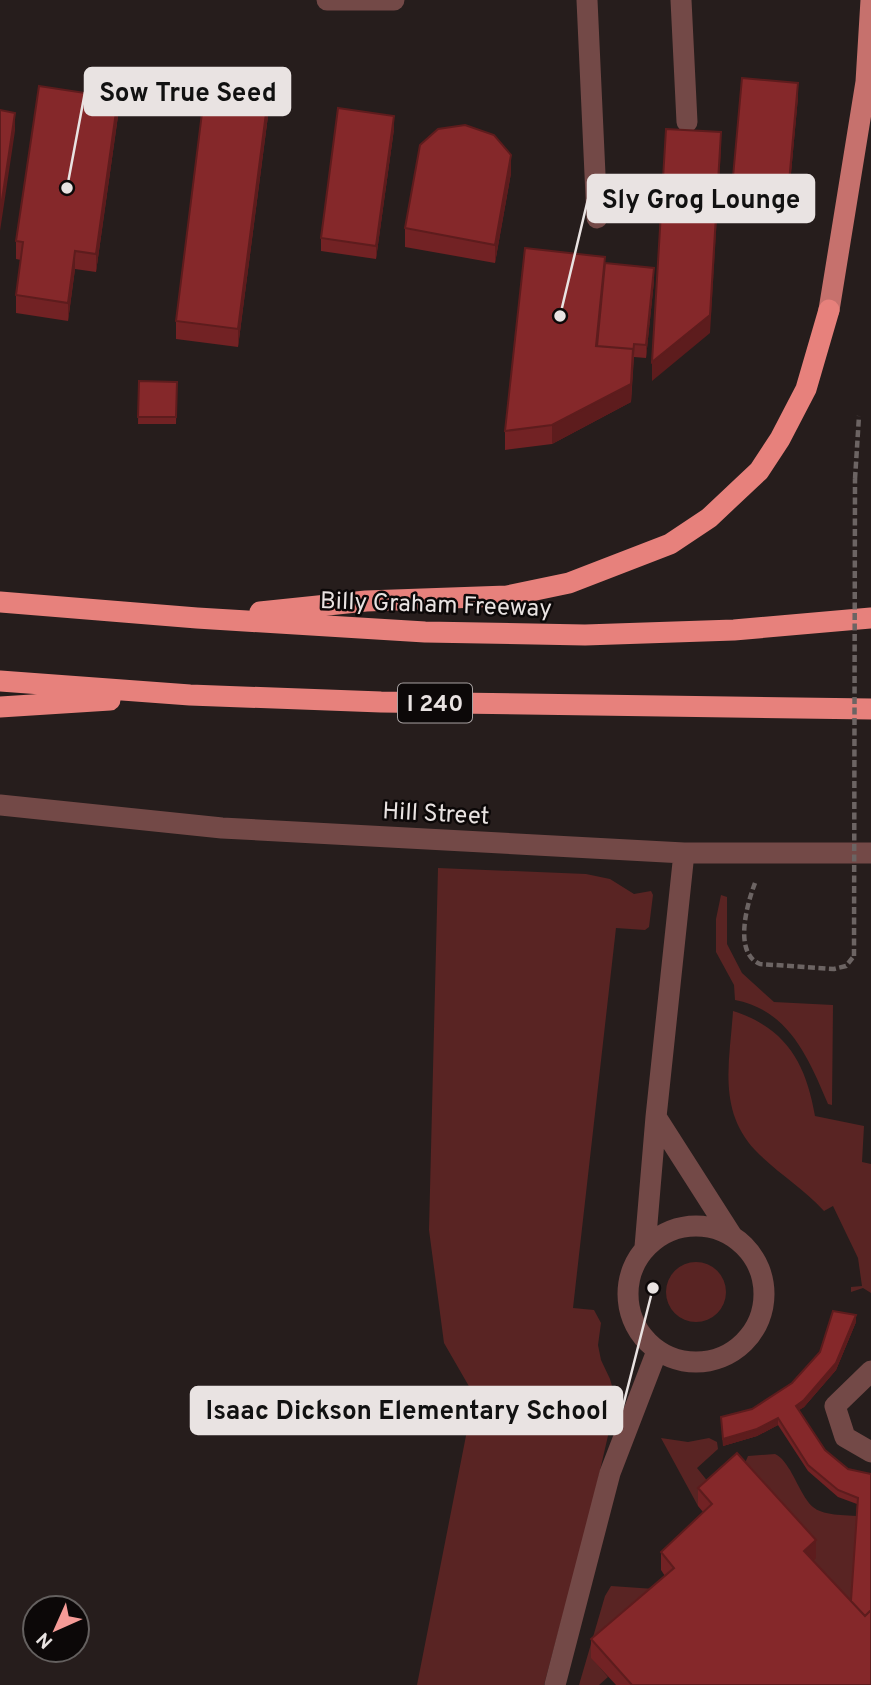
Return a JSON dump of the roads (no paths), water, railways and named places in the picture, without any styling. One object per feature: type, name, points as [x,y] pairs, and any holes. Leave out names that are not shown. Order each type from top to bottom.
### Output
[{"type":"highway","points":[[197,618],[366,601],[507,596],[569,583],[670,544],[709,518],[759,471],[780,439],[806,389],[829,310]]},
{"type":"highway","name":"Billy Graham Freeway","points":[[0,602],[425,632],[585,635],[734,630],[871,618]]},
{"type":"highway","name":"I 240","points":[[0,681],[190,695],[395,702],[871,709]]},
{"type":"highway","points":[[0,706],[190,695]]},
{"type":"main road","points":[[829,310],[866,82],[871,0]]},
{"type":"street","points":[[327,0],[394,0]]},
{"type":"street","points":[[587,0],[597,218]]},
{"type":"street","points":[[681,0],[687,122]]},
{"type":"street","name":"Hill Street","points":[[0,805],[222,828],[684,853],[871,853]]},
{"type":"street","points":[[645,1247],[684,853]]},
{"type":"street","points":[[656,1117],[732,1236]]},
{"type":"street","points":[[687,1225],[711,1226],[732,1236],[750,1251],[760,1270],[765,1291],[762,1312],[753,1332],[739,1348],[720,1358],[699,1362],[678,1360],[657,1350],[640,1334],[629,1312],[627,1289],[632,1266],[645,1247],[664,1232],[687,1225]]},
{"type":"street","points":[[555,1685],[610,1474],[657,1350]]},
{"type":"street","points":[[871,1371],[835,1406],[845,1437],[871,1452]]},
{"type":"place","name":"Sow True Seed","points":[[67,188]]},
{"type":"place","name":"Sly Grog Lounge","points":[[560,316]]},
{"type":"place","name":"Isaac Dickson Elementary School","points":[[653,1288]]}]
